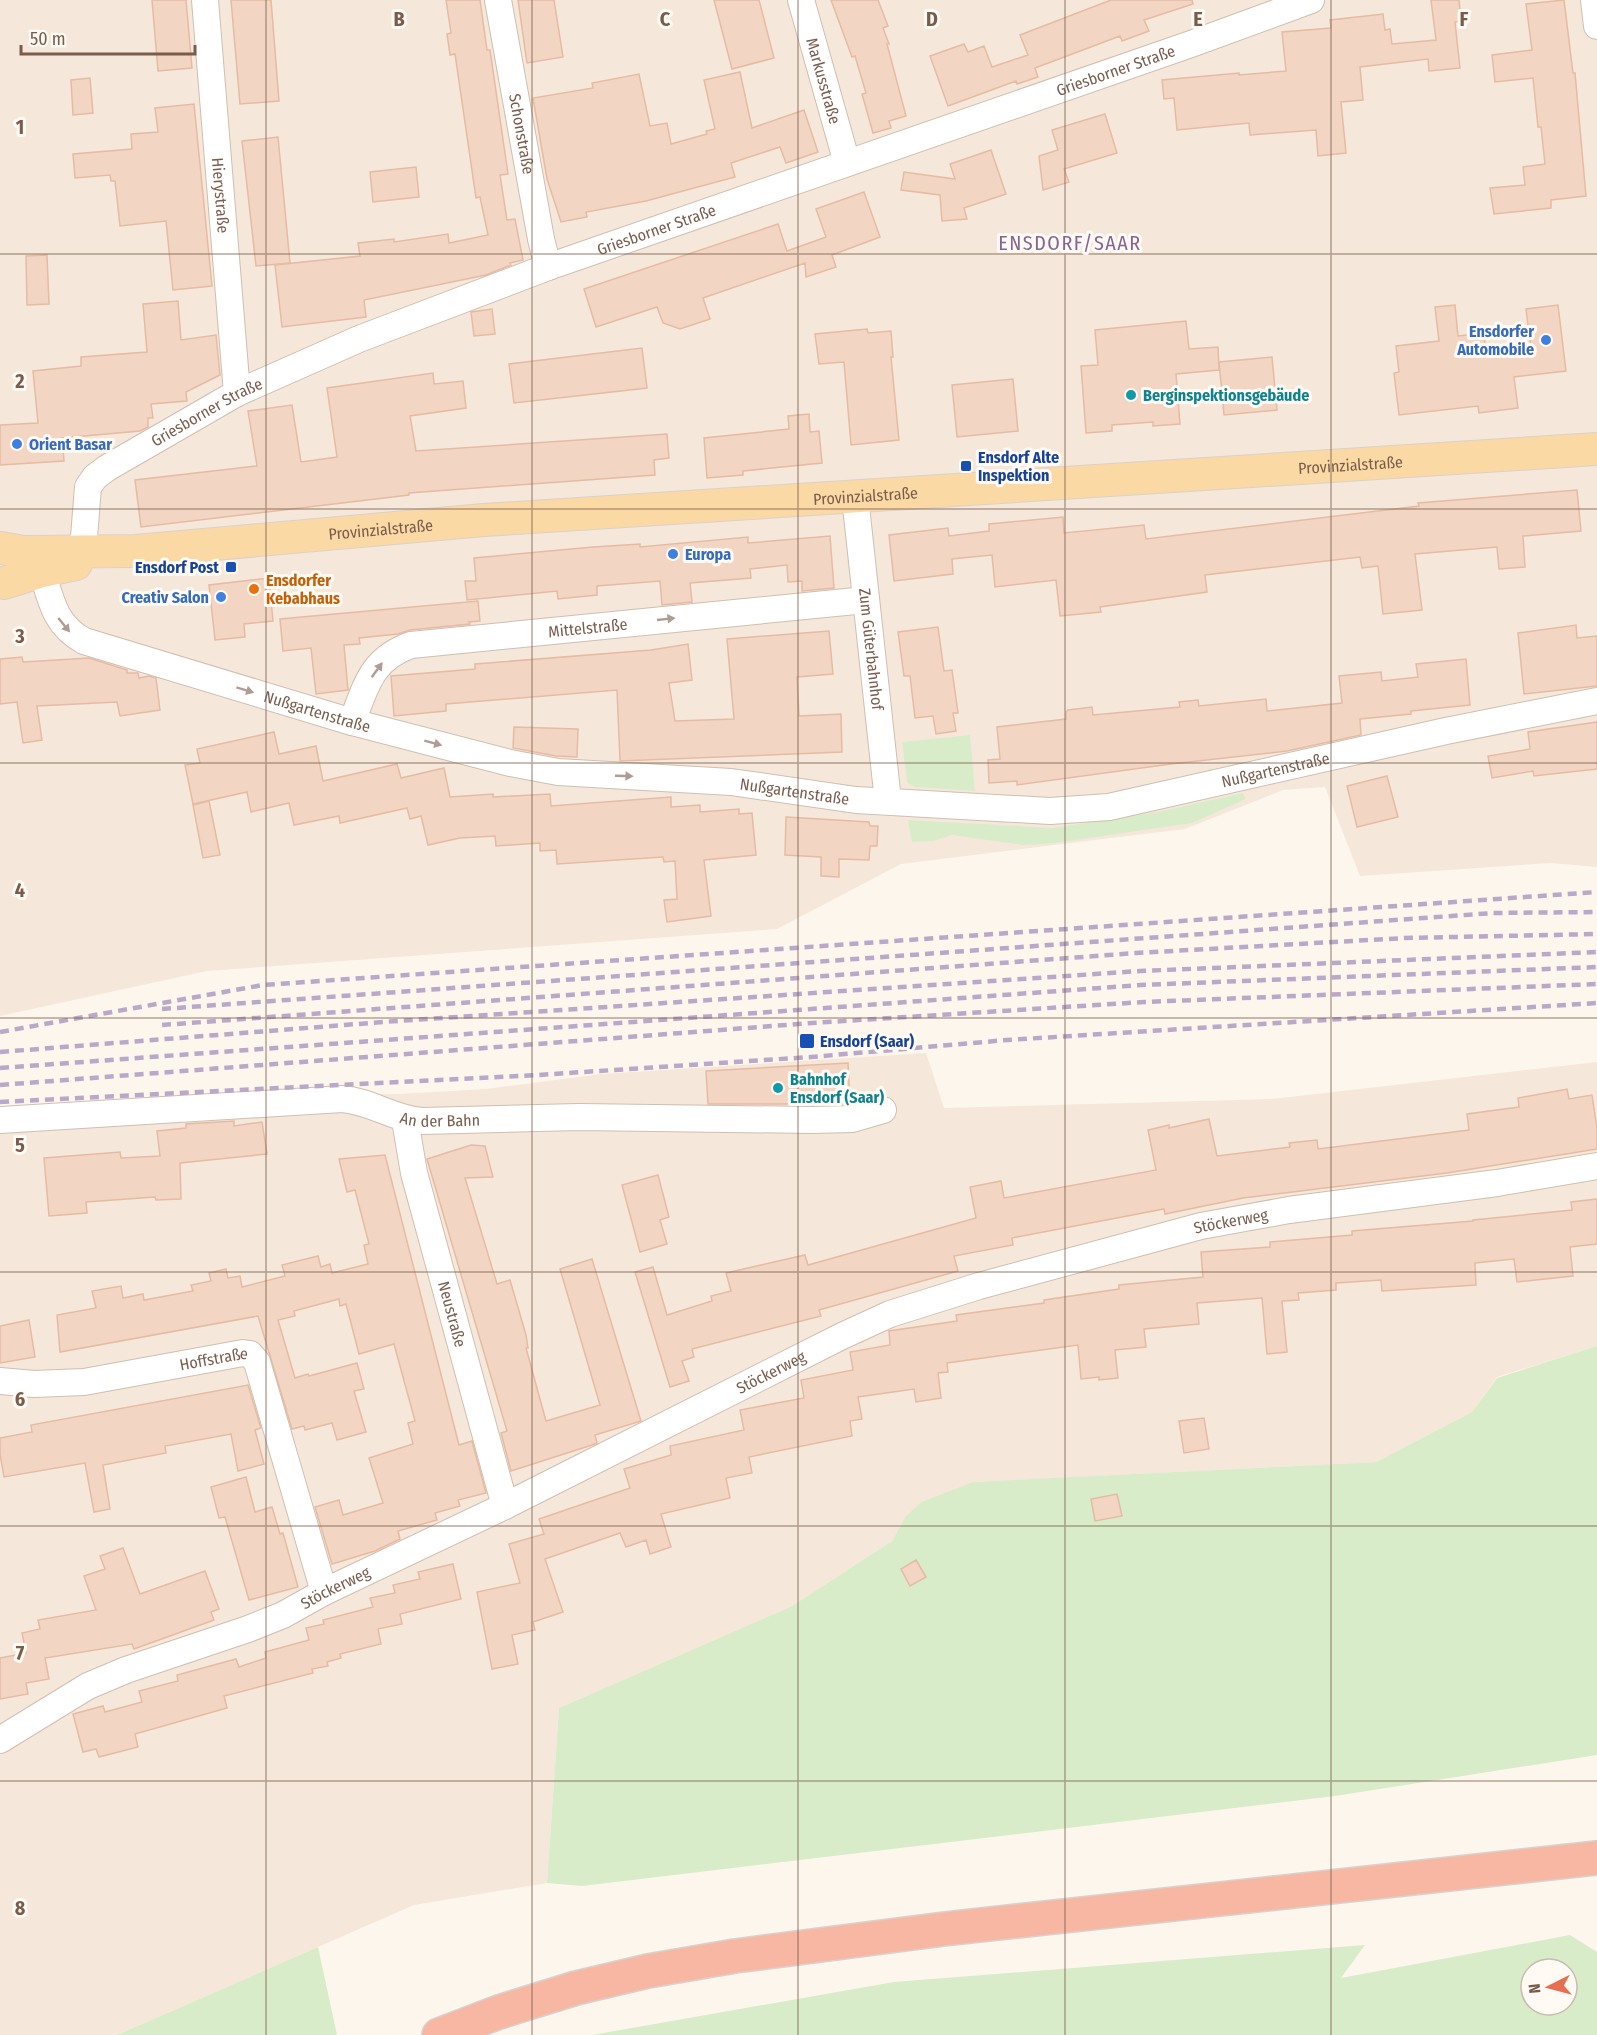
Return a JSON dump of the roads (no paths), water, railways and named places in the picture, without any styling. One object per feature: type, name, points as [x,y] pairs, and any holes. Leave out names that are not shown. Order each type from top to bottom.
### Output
[{"type":"highway","points":[[439,2035],[499,2012],[576,1988],[648,1971],[735,1956],[955,1928],[1597,1858]]},
{"type":"main road","name":"Provinzialstraße","points":[[1,547],[23,552],[136,551],[484,520],[1597,449]]},
{"type":"main road","points":[[1,547],[6,559],[7,571],[2,586]]},
{"type":"main road","name":"Provinzialstraße","points":[[2,586],[42,571],[136,551]]},
{"type":"street","name":"Hierystraße","points":[[205,0],[237,393]]},
{"type":"street","name":"Schonstraße","points":[[498,0],[540,239],[548,267]]},
{"type":"street","name":"Markusstraße","points":[[801,0],[847,163]]},
{"type":"street","name":"Griesborner Straße","points":[[78,551],[84,537],[88,487],[95,477],[237,393],[359,339],[548,267],[1191,44],[1311,0]]},
{"type":"street","points":[[1594,0],[1597,26]]},
{"type":"street","name":"Zum Güterbahnhof","points":[[855,497],[888,801]]},
{"type":"street","name":"Nußgartenstraße","points":[[42,571],[56,615],[71,634],[84,641],[352,722],[510,763],[558,772],[731,782],[856,800],[1050,811],[1109,807],[1446,731],[1597,701]]},
{"type":"street","name":"Mittelstraße","points":[[352,722],[367,684],[379,664],[394,651],[411,645],[866,600]]},
{"type":"street","name":"An der Bahn","points":[[0,1120],[342,1099],[356,1100],[405,1120],[579,1117],[812,1120],[852,1119],[883,1110]]},
{"type":"street","name":"Neustraße","points":[[405,1120],[414,1173],[505,1506]]},
{"type":"street","name":"Stöckerweg","points":[[0,1740],[88,1686],[126,1670],[283,1615],[324,1592],[505,1506],[890,1314],[979,1286],[1201,1226],[1289,1210],[1497,1183],[1597,1166]]},
{"type":"street","name":"Hoffstraße","points":[[0,1381],[34,1384],[84,1382],[243,1353],[250,1354],[257,1362],[324,1592]]},
{"type":"railway","points":[[0,1032],[263,985],[1597,892]]},
{"type":"railway","points":[[162,1009],[1493,913],[1597,912]]},
{"type":"railway","points":[[162,1025],[1136,953],[1405,938],[1597,934]]},
{"type":"railway","points":[[0,1052],[383,1022],[1140,971],[1597,952]]},
{"type":"railway","points":[[0,1068],[1141,985],[1597,967]]},
{"type":"railway","points":[[0,1085],[812,1023],[1144,1002],[1597,984]]},
{"type":"railway","points":[[0,1102],[538,1075],[811,1057],[1007,1040],[1597,1003]]},
{"type":"place","name":"Ensdorfer Automobile","points":[[1546,340]]},
{"type":"place","name":"Berginspektionsgebäude","points":[[1131,395]]},
{"type":"place","name":"Orient Basar","points":[[17,444]]},
{"type":"place","name":"Ensdorf Alte Inspektion","points":[[966,466]]},
{"type":"place","name":"Europa","points":[[673,554]]},
{"type":"place","name":"Ensdorf Post","points":[[231,567]]},
{"type":"place","name":"Ensdorfer Kebabhaus","points":[[254,589]]},
{"type":"place","name":"Creativ Salon","points":[[221,597]]},
{"type":"place","name":"Ensdorf (Saar)","points":[[807,1041]]},
{"type":"place","name":"Bahnhof Ensdorf (Saar)","points":[[778,1088]]},
{"type":"district","name":"ENSDORF/SAAR","points":[[1070,243]]}]
